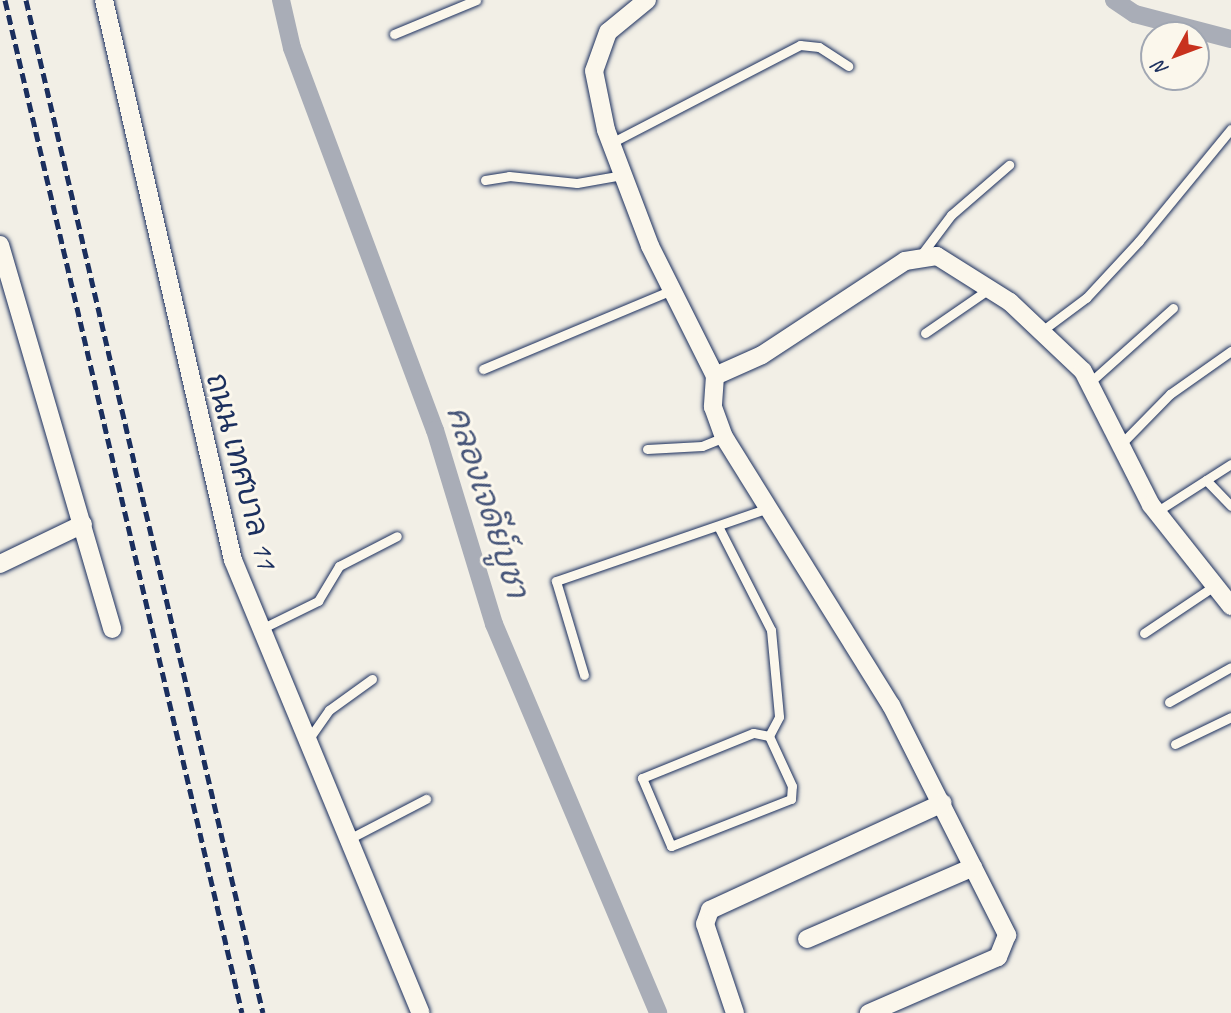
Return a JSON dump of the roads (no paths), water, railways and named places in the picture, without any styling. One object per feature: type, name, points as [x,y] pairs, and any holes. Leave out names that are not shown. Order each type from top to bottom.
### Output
[{"type":"street","name":"ถนน เทศบาล 11","points":[[104,0],[218,512],[261,629],[421,1013]]},
{"type":"street","points":[[647,0],[597,49],[594,71],[611,143],[623,175],[672,290],[711,358],[715,376],[713,407],[724,437],[773,507],[943,803],[1007,935],[1006,948],[869,1013]]},
{"type":"street","points":[[0,245],[6,290],[83,524],[112,629]]},
{"type":"street","points":[[715,376],[762,355],[921,255],[955,265],[990,288],[1043,330],[1088,384],[1118,447],[1156,512],[1231,607]]},
{"type":"street","points":[[0,564],[83,524]]},
{"type":"street","points":[[735,1013],[705,924],[710,910],[943,803]]},
{"type":"street","points":[[807,939],[973,867]]},
{"type":"lane","points":[[394,34],[476,0]]},
{"type":"lane","points":[[611,143],[800,45],[819,47],[848,66]]},
{"type":"lane","points":[[1043,330],[1130,250],[1231,129]]},
{"type":"lane","points":[[921,255],[951,215],[1009,165]]},
{"type":"lane","points":[[485,180],[509,176],[577,183],[623,175]]},
{"type":"lane","points":[[925,332],[990,288]]},
{"type":"lane","points":[[483,369],[672,290]]},
{"type":"lane","points":[[1088,384],[1173,308]]},
{"type":"lane","points":[[1118,447],[1170,394],[1231,351]]},
{"type":"lane","points":[[646,449],[702,446],[724,437]]},
{"type":"lane","points":[[1156,512],[1231,464]]},
{"type":"lane","points":[[1206,480],[1231,506]]},
{"type":"lane","points":[[584,675],[556,581],[773,507]]},
{"type":"lane","points":[[718,526],[771,630],[779,717],[769,736]]},
{"type":"lane","points":[[261,629],[318,601],[339,566],[397,536]]},
{"type":"lane","points":[[1144,633],[1214,586]]},
{"type":"lane","points":[[1169,702],[1231,667]]},
{"type":"lane","points":[[308,740],[329,710],[372,679]]},
{"type":"lane","points":[[1175,744],[1231,717]]},
{"type":"lane","points":[[753,733],[769,736],[792,786],[791,799],[671,846],[642,778],[753,733]]},
{"type":"lane","points":[[349,839],[426,799]]},
{"type":"waterway","name":"คลองเจดีย์บูชา","points":[[281,0],[292,48],[435,430],[494,624],[658,1013]]},
{"type":"waterway","points":[[1114,0],[1135,14],[1231,39]]},
{"type":"railway","points":[[5,0],[242,1013]]},
{"type":"railway","points":[[26,0],[263,1013]]}]
